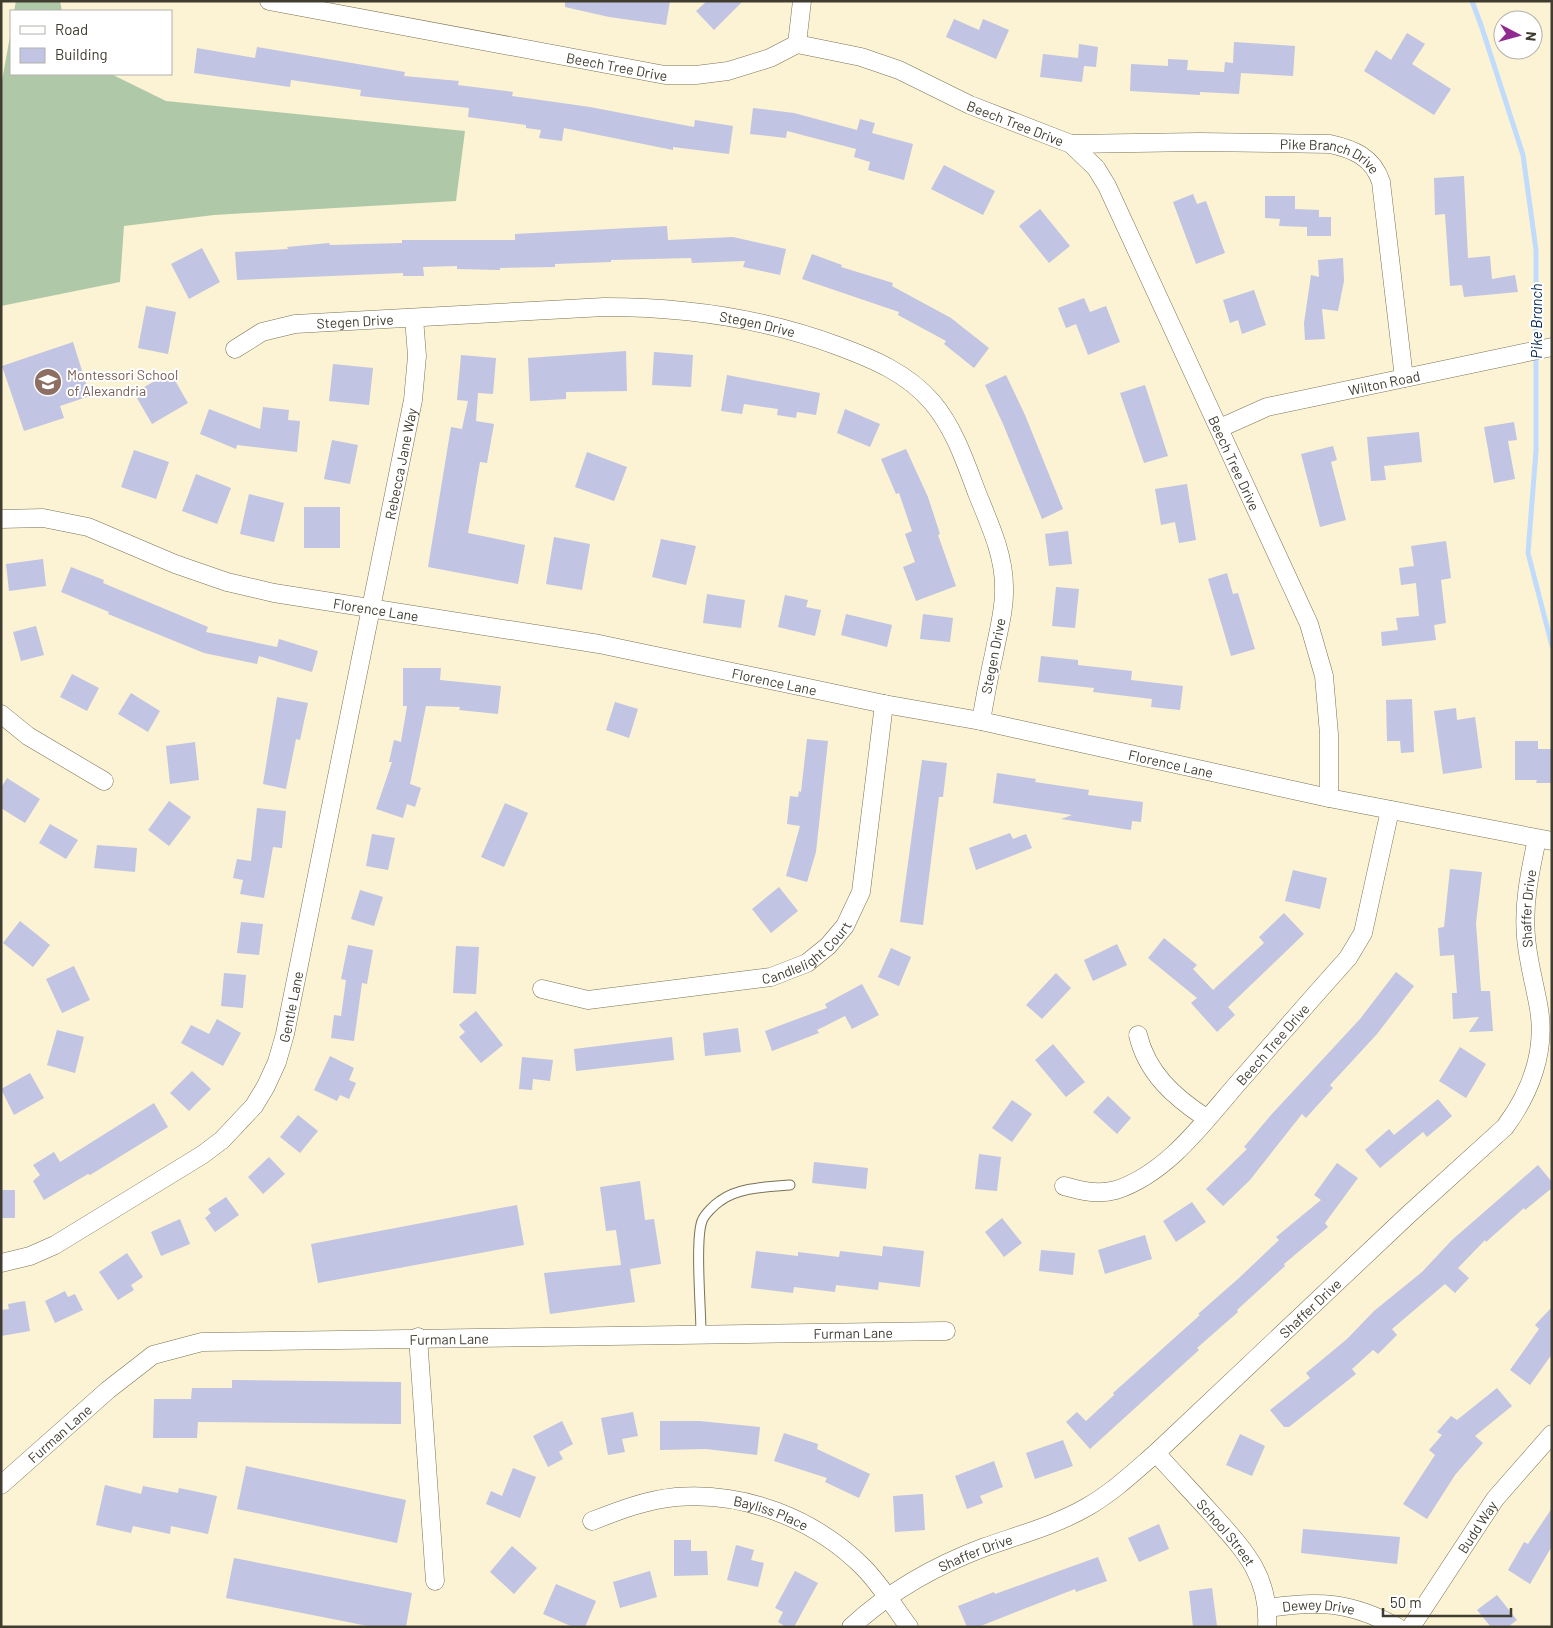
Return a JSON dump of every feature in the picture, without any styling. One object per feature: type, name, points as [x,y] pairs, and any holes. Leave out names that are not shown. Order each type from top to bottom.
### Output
[{"type":"street","name":"Beech Tree Drive","points":[[269,1],[666,75],[696,75],[728,71],[770,58],[797,44],[861,57],[883,64],[970,105],[1071,144],[1096,168],[1106,186],[1292,584],[1320,658],[1327,701],[1329,798]]},
{"type":"street","points":[[797,44],[802,1]]},
{"type":"street","name":"Pike Branch Drive","points":[[1071,144],[1199,142],[1330,144],[1349,148],[1364,157],[1372,164],[1381,182],[1404,378]]},
{"type":"street","name":"Stegen Drive","points":[[235,349],[262,332],[281,326],[604,307],[686,310],[727,315],[787,329],[864,355],[914,384],[932,402],[948,423],[960,448],[1000,558],[1004,587],[1004,605],[981,721]]},
{"type":"street","name":"Rebecca Jane Way","points":[[372,607],[413,400],[417,356],[414,318]]},
{"type":"street","name":"Wilton Road","points":[[1220,428],[1267,407],[1552,347]]},
{"type":"street","name":"Florence Lane","points":[[1,519],[43,518],[74,523],[102,532],[175,564],[226,582],[274,593],[598,644],[884,704],[981,721],[1329,798],[1545,840]]},
{"type":"street","name":"Gentle Lane","points":[[1,1263],[30,1256],[55,1245],[202,1155],[238,1124],[266,1086],[277,1062],[285,1034],[372,607]]},
{"type":"street","name":"Candlelight Court","points":[[542,989],[588,1000],[771,977],[807,963],[828,946],[845,926],[861,892],[884,704]]},
{"type":"street","points":[[1,714],[28,736],[104,781]]},
{"type":"street","name":"Beech Tree Drive","points":[[1064,1186],[1091,1193],[1104,1192],[1138,1180],[1169,1158],[1355,949],[1366,921],[1390,810]]},
{"type":"street","name":"Shaffer Drive","points":[[851,1627],[888,1599],[945,1564],[1058,1521],[1087,1507],[1113,1490],[1156,1453],[1408,1216],[1492,1141],[1518,1110],[1530,1086],[1538,1060],[1540,1038],[1539,1010],[1528,957],[1525,916],[1527,884],[1545,840]]},
{"type":"street","points":[[1138,1035],[1142,1053],[1158,1078],[1193,1110],[1206,1118]]},
{"type":"street","name":"Furman Lane","points":[[1,1485],[108,1390],[153,1355],[202,1342],[418,1337],[946,1331]]},
{"type":"street","points":[[418,1337],[435,1582]]},
{"type":"street","name":"Budd Way","points":[[1410,1627],[1495,1499],[1552,1434]]},
{"type":"street","name":"School Street","points":[[1156,1453],[1249,1557],[1258,1575],[1268,1608],[1267,1627]]},
{"type":"street","name":"Bayliss Place","points":[[592,1521],[630,1506],[675,1497],[716,1498],[761,1505],[799,1521],[841,1547],[864,1568],[909,1627]]},
{"type":"street","name":"Dewey Drive","points":[[1268,1608],[1319,1602],[1340,1604],[1374,1614],[1397,1627]]},
{"type":"lane","points":[[701,1333],[700,1237],[702,1220],[719,1201],[732,1195],[753,1188],[790,1185]]},
{"type":"green space","points":[[16,1],[60,1],[62,10],[14,10]]},
{"type":"green space","points":[[10,36],[10,75],[113,75],[166,101],[465,131],[456,201],[214,215],[124,226],[120,282],[1,306],[1,86]]},
{"type":"building","points":[[565,1],[670,1],[666,25],[609,17],[565,7]]},
{"type":"building","points":[[707,1],[743,1],[714,30],[696,11]]},
{"type":"building","points":[[954,19],[979,30],[983,19],[1009,30],[996,59],[946,37]]},
{"type":"building","points":[[1407,33],[1425,44],[1412,64],[1451,89],[1434,115],[1364,71],[1376,50],[1391,60]]},
{"type":"building","points":[[1234,42],[1295,46],[1293,76],[1241,73],[1239,94],[1200,92],[1200,95],[1130,91],[1131,64],[1168,66],[1168,59],[1188,60],[1187,70],[1224,72],[1225,62],[1233,63]]},
{"type":"building","points":[[1079,44],[1098,47],[1096,67],[1084,66],[1082,82],[1040,77],[1043,54],[1078,58]]},
{"type":"building","points":[[257,47],[405,72],[404,76],[459,81],[458,85],[513,92],[512,96],[590,107],[694,127],[695,120],[733,126],[729,154],[673,147],[673,150],[564,128],[562,141],[539,138],[541,130],[526,128],[526,125],[468,117],[469,108],[360,96],[361,90],[291,80],[290,87],[194,73],[197,48],[255,58]]},
{"type":"building","points":[[753,108],[794,113],[857,130],[860,119],[875,123],[872,133],[913,144],[904,180],[868,170],[870,162],[854,157],[856,149],[787,131],[786,138],[750,134]]},
{"type":"building","points":[[944,165],[995,191],[983,215],[931,189]]},
{"type":"building","points":[[1464,176],[1468,258],[1490,256],[1492,279],[1515,275],[1518,292],[1464,297],[1462,285],[1450,286],[1445,214],[1435,215],[1434,178]]},
{"type":"building","points":[[1193,194],[1197,204],[1206,201],[1225,253],[1196,264],[1173,202]]},
{"type":"building","points":[[1265,196],[1295,196],[1295,209],[1319,210],[1319,217],[1331,217],[1331,236],[1307,236],[1307,227],[1279,226],[1280,219],[1265,218]]},
{"type":"building","points":[[1040,209],[1070,246],[1049,263],[1019,226]]},
{"type":"building","points":[[667,226],[668,240],[733,237],[786,249],[780,275],[743,267],[745,261],[692,263],[691,258],[611,260],[611,262],[555,264],[555,267],[500,268],[500,270],[457,269],[457,266],[423,267],[424,276],[403,276],[403,273],[237,280],[235,252],[288,249],[287,247],[329,243],[330,245],[402,243],[402,240],[515,240],[515,234]]},
{"type":"building","points":[[202,248],[220,282],[189,299],[171,264]]},
{"type":"building","points":[[812,254],[842,265],[841,267],[893,283],[892,286],[951,318],[989,348],[974,368],[944,344],[946,341],[898,315],[899,312],[802,279]]},
{"type":"building","points":[[1343,258],[1344,281],[1338,311],[1322,309],[1325,339],[1305,340],[1304,323],[1311,275],[1319,277],[1318,260]]},
{"type":"building","points":[[1254,290],[1266,325],[1242,334],[1238,320],[1230,323],[1223,300]]},
{"type":"building","points":[[1084,298],[1090,312],[1106,306],[1120,342],[1088,355],[1076,324],[1066,328],[1058,308]]},
{"type":"building","points":[[146,306],[176,312],[168,354],[138,348]]},
{"type":"building","points":[[73,342],[90,396],[60,406],[64,418],[24,431],[2,366]]},
{"type":"building","points":[[626,351],[627,391],[566,392],[566,399],[530,401],[528,358]]},
{"type":"building","points":[[654,352],[693,355],[691,387],[652,385]]},
{"type":"building","points":[[461,355],[496,358],[493,394],[478,393],[476,421],[494,424],[487,463],[480,462],[468,533],[525,545],[518,584],[428,567],[451,427],[462,429],[468,401],[457,400]]},
{"type":"building","points":[[333,364],[373,368],[369,405],[329,401]]},
{"type":"building","points":[[170,372],[188,403],[152,424],[134,393]]},
{"type":"building","points":[[727,375],[820,393],[816,415],[797,412],[796,418],[777,415],[778,409],[744,404],[742,414],[721,411]]},
{"type":"building","points":[[1006,375],[1025,415],[1063,509],[1042,519],[985,385]]},
{"type":"building","points":[[1145,385],[1168,456],[1144,463],[1120,393]]},
{"type":"building","points":[[263,407],[289,410],[288,420],[300,421],[297,452],[237,445],[236,449],[200,434],[209,409],[260,429]]},
{"type":"building","points":[[845,409],[880,424],[870,447],[837,433]]},
{"type":"building","points":[[1514,422],[1517,440],[1508,441],[1515,479],[1494,483],[1484,427]]},
{"type":"building","points":[[1419,432],[1422,462],[1384,466],[1386,480],[1371,481],[1367,437]]},
{"type":"building","points":[[332,440],[358,445],[350,484],[324,479]]},
{"type":"building","points":[[1333,446],[1337,460],[1331,462],[1346,520],[1320,527],[1301,454]]},
{"type":"building","points":[[906,449],[928,497],[940,534],[938,535],[956,586],[916,601],[903,567],[915,562],[905,534],[912,531],[899,493],[896,494],[881,459]]},
{"type":"building","points":[[134,450],[169,462],[156,499],[121,487]]},
{"type":"building","points":[[587,452],[627,467],[614,501],[575,487]]},
{"type":"building","points":[[196,474],[231,488],[217,524],[182,511]]},
{"type":"building","points":[[1187,484],[1196,540],[1179,543],[1175,522],[1161,525],[1155,489]]},
{"type":"building","points":[[249,494],[284,503],[274,542],[240,534]]},
{"type":"building","points":[[304,507],[340,507],[340,548],[304,548]]},
{"type":"building","points":[[1068,531],[1072,564],[1049,566],[1045,534]]},
{"type":"building","points":[[554,537],[590,544],[582,590],[546,584]]},
{"type":"building","points":[[661,539],[696,546],[686,585],[652,577]]},
{"type":"building","points":[[1446,541],[1451,578],[1441,580],[1446,623],[1434,625],[1436,640],[1382,646],[1381,632],[1398,630],[1396,618],[1419,616],[1416,583],[1401,585],[1399,568],[1414,566],[1411,546]]},
{"type":"building","points":[[43,559],[46,586],[9,591],[6,564]]},
{"type":"building","points":[[71,567],[104,580],[103,583],[208,627],[206,632],[277,647],[279,639],[318,651],[312,672],[259,656],[257,664],[204,653],[108,614],[109,612],[61,592]]},
{"type":"building","points":[[1227,573],[1233,594],[1238,593],[1255,649],[1231,656],[1208,579]]},
{"type":"building","points":[[1056,587],[1079,589],[1075,628],[1052,626]]},
{"type":"building","points":[[707,594],[745,600],[741,628],[703,623]]},
{"type":"building","points":[[785,595],[808,600],[806,607],[821,610],[815,636],[778,627]]},
{"type":"building","points":[[846,614],[892,625],[887,647],[841,635]]},
{"type":"building","points":[[923,614],[953,618],[950,642],[920,639]]},
{"type":"building","points":[[36,626],[44,655],[21,661],[13,632]]},
{"type":"building","points":[[1041,656],[1078,660],[1078,665],[1132,671],[1131,680],[1183,686],[1180,710],[1151,707],[1152,699],[1093,692],[1094,688],[1038,682]]},
{"type":"building","points":[[403,668],[441,668],[440,680],[501,686],[498,714],[459,710],[460,707],[426,706],[410,784],[421,788],[415,807],[407,804],[403,818],[376,809],[392,762],[389,762],[394,740],[401,742],[407,706],[403,706]]},
{"type":"building","points":[[72,674],[99,688],[87,711],[60,697]]},
{"type":"building","points":[[131,693],[160,711],[148,732],[118,714]]},
{"type":"building","points":[[277,697],[308,703],[300,740],[296,739],[286,789],[263,784]]},
{"type":"building","points":[[1412,699],[1414,752],[1401,753],[1400,741],[1387,741],[1386,700]]},
{"type":"building","points":[[615,702],[638,709],[629,738],[606,730]]},
{"type":"building","points":[[1456,708],[1457,720],[1475,717],[1482,768],[1443,774],[1434,711]]},
{"type":"building","points":[[807,739],[828,741],[816,852],[807,882],[786,876],[800,826],[787,824],[790,796],[798,797],[799,791],[801,792]]},
{"type":"building","points":[[1515,741],[1538,741],[1538,749],[1552,749],[1552,783],[1536,783],[1537,780],[1515,780]]},
{"type":"building","points":[[195,742],[199,780],[170,784],[166,746]]},
{"type":"building","points":[[922,760],[947,763],[943,797],[939,797],[923,925],[900,922]]},
{"type":"building","points":[[997,773],[1036,779],[1035,782],[1089,790],[1088,795],[1143,802],[1141,822],[1132,821],[1131,830],[1061,819],[1072,815],[993,803]]},
{"type":"building","points":[[7,778],[40,799],[25,823],[1,808],[1,788]]},
{"type":"building","points":[[169,801],[191,817],[169,846],[148,830]]},
{"type":"building","points":[[505,803],[528,813],[504,867],[481,857]]},
{"type":"building","points":[[257,808],[286,811],[282,848],[273,847],[264,898],[240,894],[243,880],[233,878],[237,859],[251,861]]},
{"type":"building","points":[[50,824],[78,840],[66,859],[39,843]]},
{"type":"building","points":[[1010,833],[1013,839],[1026,834],[1032,848],[976,870],[969,848]]},
{"type":"building","points":[[372,834],[395,838],[388,870],[366,866]]},
{"type":"building","points":[[97,845],[137,848],[135,872],[94,868]]},
{"type":"building","points":[[1450,869],[1482,872],[1476,923],[1481,991],[1490,991],[1493,1031],[1469,1032],[1479,1017],[1453,1019],[1452,993],[1457,993],[1454,955],[1440,956],[1438,928],[1444,927]]},
{"type":"building","points":[[1293,870],[1327,878],[1320,909],[1285,901]]},
{"type":"building","points":[[779,887],[798,911],[771,933],[752,909]]},
{"type":"building","points":[[360,890],[383,897],[374,926],[351,919]]},
{"type":"building","points":[[1284,913],[1304,934],[1228,1007],[1235,1015],[1217,1032],[1191,1003],[1197,998],[1148,958],[1164,938],[1197,965],[1193,969],[1213,990],[1264,943],[1259,937]]},
{"type":"building","points":[[20,921],[50,945],[33,967],[3,943]]},
{"type":"building","points":[[241,922],[263,924],[259,955],[237,953]]},
{"type":"building","points":[[1117,944],[1127,965],[1093,981],[1084,960]]},
{"type":"building","points":[[348,945],[373,950],[367,984],[362,983],[354,1041],[331,1038],[334,1015],[341,1016],[346,980],[341,979]]},
{"type":"building","points":[[456,946],[479,947],[476,994],[453,993]]},
{"type":"building","points":[[891,948],[911,957],[899,986],[878,977]]},
{"type":"building","points":[[74,966],[90,1000],[62,1013],[46,979]]},
{"type":"building","points":[[1396,972],[1414,986],[1377,1034],[1330,1085],[1333,1088],[1306,1118],[1302,1114],[1250,1180],[1223,1206],[1206,1189],[1247,1149],[1244,1147],[1360,1019]]},
{"type":"building","points":[[224,973],[246,975],[243,1008],[221,1006]]},
{"type":"building","points":[[1056,973],[1071,988],[1042,1019],[1026,1005]]},
{"type":"building","points":[[862,984],[879,1015],[852,1029],[845,1016],[817,1030],[819,1033],[772,1051],[765,1031],[827,1008],[825,1004]]},
{"type":"building","points":[[476,1011],[503,1045],[481,1063],[459,1037],[465,1032],[459,1025]]},
{"type":"building","points":[[217,1019],[241,1033],[223,1066],[181,1043],[191,1025],[209,1034]]},
{"type":"building","points":[[738,1028],[741,1052],[705,1056],[703,1033]]},
{"type":"building","points":[[57,1030],[84,1037],[75,1073],[47,1065]]},
{"type":"building","points":[[672,1037],[674,1060],[576,1071],[574,1049]]},
{"type":"building","points":[[1053,1044],[1085,1082],[1066,1097],[1035,1060]]},
{"type":"building","points":[[1460,1047],[1486,1064],[1466,1098],[1439,1081]]},
{"type":"building","points":[[330,1056],[354,1068],[349,1080],[356,1083],[349,1099],[340,1095],[337,1101],[314,1090]]},
{"type":"building","points":[[522,1057],[553,1060],[550,1081],[533,1079],[532,1090],[519,1089]]},
{"type":"building","points":[[192,1071],[211,1089],[189,1111],[170,1093]]},
{"type":"building","points":[[30,1073],[44,1098],[14,1115],[1,1089]]},
{"type":"building","points":[[1108,1096],[1131,1118],[1117,1134],[1093,1112]]},
{"type":"building","points":[[1438,1099],[1452,1116],[1427,1137],[1423,1132],[1380,1168],[1365,1150],[1389,1129],[1394,1135]]},
{"type":"building","points":[[1012,1100],[1032,1114],[1012,1142],[992,1128]]},
{"type":"building","points":[[154,1103],[168,1127],[90,1175],[88,1174],[44,1200],[33,1181],[40,1175],[33,1165],[54,1152],[60,1162]]},
{"type":"building","points":[[298,1115],[318,1131],[300,1153],[280,1137]]},
{"type":"building","points":[[979,1154],[1001,1157],[997,1191],[975,1189]]},
{"type":"building","points":[[269,1157],[285,1174],[263,1194],[248,1177]]},
{"type":"building","points":[[814,1162],[868,1168],[866,1189],[812,1183]]},
{"type":"building","points":[[1337,1163],[1358,1178],[1325,1223],[1328,1227],[1284,1264],[1285,1266],[1237,1310],[1238,1312],[1197,1348],[1199,1350],[1090,1449],[1066,1422],[1077,1412],[1086,1421],[1114,1395],[1113,1393],[1200,1315],[1198,1314],[1279,1240],[1276,1237],[1321,1200],[1314,1195]]},
{"type":"building","points":[[1538,1165],[1552,1182],[1552,1188],[1525,1210],[1524,1208],[1486,1242],[1485,1240],[1458,1268],[1469,1278],[1455,1293],[1445,1284],[1392,1329],[1397,1335],[1378,1354],[1373,1350],[1352,1369],[1356,1374],[1289,1427],[1284,1427],[1270,1410],[1310,1378],[1306,1373],[1347,1339],[1374,1311],[1422,1272],[1452,1240]]},
{"type":"building","points":[[640,1181],[645,1220],[654,1219],[661,1264],[630,1269],[635,1302],[550,1314],[544,1273],[621,1265],[616,1230],[606,1231],[600,1187]]},
{"type":"building","points":[[1,1190],[15,1190],[15,1218],[1,1218]]},
{"type":"building","points":[[226,1197],[239,1215],[215,1232],[205,1218],[211,1213],[208,1209]]},
{"type":"building","points":[[1192,1202],[1206,1222],[1176,1242],[1163,1221]]},
{"type":"building","points":[[517,1205],[524,1245],[318,1283],[311,1244]]},
{"type":"building","points":[[1002,1218],[1022,1243],[1004,1257],[985,1232]]},
{"type":"building","points":[[180,1219],[190,1244],[161,1256],[151,1232]]},
{"type":"building","points":[[1145,1235],[1152,1259],[1105,1274],[1098,1250]]},
{"type":"building","points":[[883,1246],[924,1251],[920,1287],[879,1282],[878,1290],[836,1285],[835,1292],[794,1287],[793,1293],[751,1288],[756,1251],[798,1256],[798,1252],[839,1257],[840,1251],[882,1256]]},
{"type":"building","points":[[1041,1250],[1075,1253],[1073,1275],[1039,1271]]},
{"type":"building","points":[[127,1253],[143,1277],[131,1285],[134,1290],[118,1300],[99,1272]]},
{"type":"building","points":[[65,1291],[68,1297],[75,1294],[83,1310],[55,1323],[45,1301]]},
{"type":"building","points":[[25,1301],[30,1331],[1,1336],[1,1310],[9,1309],[8,1304]]},
{"type":"building","points":[[1552,1307],[1552,1354],[1530,1385],[1510,1370],[1539,1329],[1535,1325]]},
{"type":"building","points":[[232,1380],[401,1382],[401,1424],[198,1422],[197,1438],[153,1438],[154,1399],[191,1399],[192,1388],[232,1388]]},
{"type":"building","points":[[1497,1388],[1512,1406],[1475,1436],[1483,1443],[1455,1475],[1427,1519],[1403,1504],[1435,1455],[1429,1450],[1442,1435],[1437,1432],[1451,1416],[1457,1420]]},
{"type":"building","points":[[633,1412],[638,1436],[622,1439],[625,1452],[608,1455],[601,1418]]},
{"type":"building","points":[[562,1421],[573,1444],[559,1452],[563,1459],[548,1467],[533,1436]]},
{"type":"building","points":[[660,1421],[699,1421],[760,1427],[757,1455],[706,1449],[660,1450]]},
{"type":"building","points":[[784,1433],[818,1444],[817,1449],[870,1474],[859,1498],[825,1482],[827,1478],[774,1461]]},
{"type":"building","points":[[1240,1434],[1265,1446],[1252,1476],[1226,1465]]},
{"type":"building","points":[[1063,1440],[1073,1466],[1035,1479],[1026,1453]]},
{"type":"building","points":[[994,1461],[1003,1487],[980,1496],[983,1503],[967,1509],[955,1476]]},
{"type":"building","points":[[246,1466],[406,1500],[397,1543],[237,1509]]},
{"type":"building","points":[[513,1468],[536,1477],[520,1518],[486,1504],[491,1491],[502,1496]]},
{"type":"building","points":[[105,1485],[141,1494],[143,1486],[178,1493],[179,1488],[217,1496],[208,1534],[171,1526],[170,1534],[133,1526],[131,1533],[96,1525]]},
{"type":"building","points":[[923,1494],[925,1530],[895,1532],[893,1496]]},
{"type":"building","points":[[1552,1508],[1552,1546],[1530,1584],[1508,1570],[1524,1542],[1528,1544]]},
{"type":"building","points":[[1159,1524],[1169,1549],[1139,1562],[1128,1538]]},
{"type":"building","points":[[1303,1529],[1400,1537],[1397,1564],[1301,1553]]},
{"type":"building","points":[[674,1540],[691,1540],[691,1551],[707,1551],[708,1575],[674,1576]]},
{"type":"building","points":[[736,1545],[754,1550],[751,1560],[764,1563],[758,1587],[727,1580]]},
{"type":"building","points":[[512,1546],[537,1568],[514,1594],[490,1572]]},
{"type":"building","points":[[1098,1557],[1107,1581],[1076,1592],[1075,1589],[978,1627],[967,1627],[958,1606]]},
{"type":"building","points":[[234,1558],[412,1593],[406,1627],[373,1627],[226,1598]]},
{"type":"building","points":[[650,1571],[657,1597],[620,1608],[613,1582]]},
{"type":"building","points":[[795,1571],[818,1583],[794,1627],[786,1627],[778,1622],[783,1612],[775,1608]]},
{"type":"building","points":[[556,1584],[596,1601],[585,1627],[573,1627],[543,1614]]},
{"type":"building","points":[[1212,1588],[1217,1626],[1193,1627],[1189,1591]]},
{"type":"building","points":[[1497,1595],[1517,1620],[1508,1627],[1491,1627],[1477,1610]]},
{"type":"waterway","name":"Pike Branch","points":[[1472,1],[1523,155],[1536,250],[1536,451],[1528,553],[1552,646]]},
{"type":"place","name":"Montessori School of Alexandria","points":[[48,382]]}]
